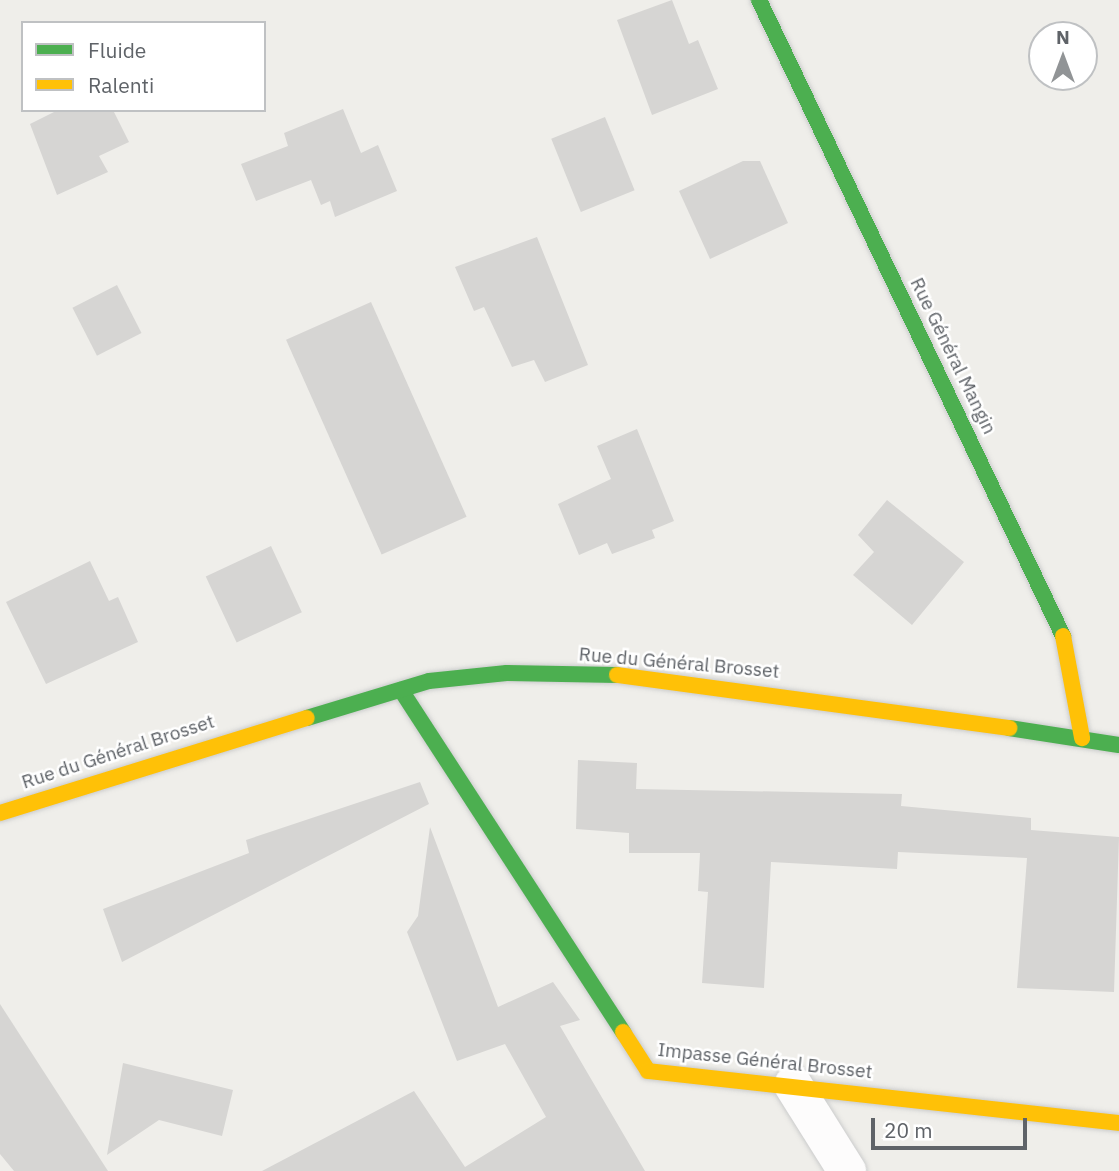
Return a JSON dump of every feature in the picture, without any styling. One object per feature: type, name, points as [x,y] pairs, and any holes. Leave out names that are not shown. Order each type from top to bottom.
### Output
[{"type":"street","name":"Rue Général Mangin","points":[[759,0],[1061,628],[1083,713],[1082,738]]},
{"type":"street","name":"Rue du Général Brosset","points":[[0,813],[401,690],[507,673],[601,673],[1119,745]]},
{"type":"street","name":"Impasse Général Brosset","points":[[401,690],[648,1071],[1119,1123]]},
{"type":"street","points":[[793,1085],[847,1171]]},
{"type":"building","points":[[672,0],[689,44],[698,40],[718,89],[652,115],[617,20]]},
{"type":"building","points":[[343,109],[361,153],[378,145],[397,191],[335,217],[330,201],[321,205],[311,180],[256,201],[241,164],[288,146],[284,133]]},
{"type":"building","points":[[54,112],[114,112],[129,142],[99,156],[108,172],[57,195],[30,124]]},
{"type":"building","points":[[605,117],[635,190],[581,212],[551,139]]},
{"type":"building","points":[[743,161],[760,161],[788,223],[710,259],[679,191]]},
{"type":"building","points":[[537,237],[588,365],[545,382],[534,360],[512,367],[484,307],[474,311],[455,267]]},
{"type":"building","points":[[117,285],[142,333],[97,356],[72,308]]},
{"type":"building","points":[[371,302],[467,517],[382,555],[286,340]]},
{"type":"building","points":[[637,429],[674,521],[652,530],[655,538],[612,554],[607,543],[579,555],[558,504],[611,479],[597,446]]},
{"type":"building","points":[[887,500],[964,562],[912,625],[853,575],[874,552],[858,535]]},
{"type":"building","points":[[271,546],[302,612],[237,643],[206,576]]},
{"type":"building","points":[[90,561],[109,601],[118,597],[138,642],[46,684],[6,602]]},
{"type":"building","points":[[578,760],[637,763],[636,789],[902,794],[901,806],[1031,818],[1031,830],[1119,837],[1114,992],[1017,988],[1027,858],[898,852],[897,869],[771,862],[764,988],[702,983],[708,892],[698,891],[700,853],[629,853],[629,833],[576,829]]},
{"type":"building","points":[[420,782],[429,804],[122,962],[103,909],[249,853],[246,840]]},
{"type":"building","points":[[430,827],[498,1007],[553,982],[580,1020],[560,1026],[645,1171],[262,1171],[414,1091],[465,1167],[546,1117],[505,1044],[457,1061],[407,932],[418,916]]},
{"type":"building","points":[[0,1004],[108,1171],[14,1171],[0,1154]]},
{"type":"building","points":[[123,1063],[233,1090],[222,1136],[159,1120],[107,1155]]},
{"type":"traffic: fast","points":[[759,0],[1063,636]]},
{"type":"traffic: fast","points":[[307,718],[429,681],[507,673],[617,675]]},
{"type":"traffic: fast","points":[[401,690],[623,1032]]},
{"type":"traffic: fast","points":[[1009,728],[1119,745]]},
{"type":"traffic: slow","points":[[1063,636],[1082,738]]},
{"type":"traffic: slow","points":[[617,675],[1009,728]]},
{"type":"traffic: slow","points":[[0,813],[307,718]]},
{"type":"traffic: slow","points":[[623,1032],[648,1071],[1119,1123]]}]
